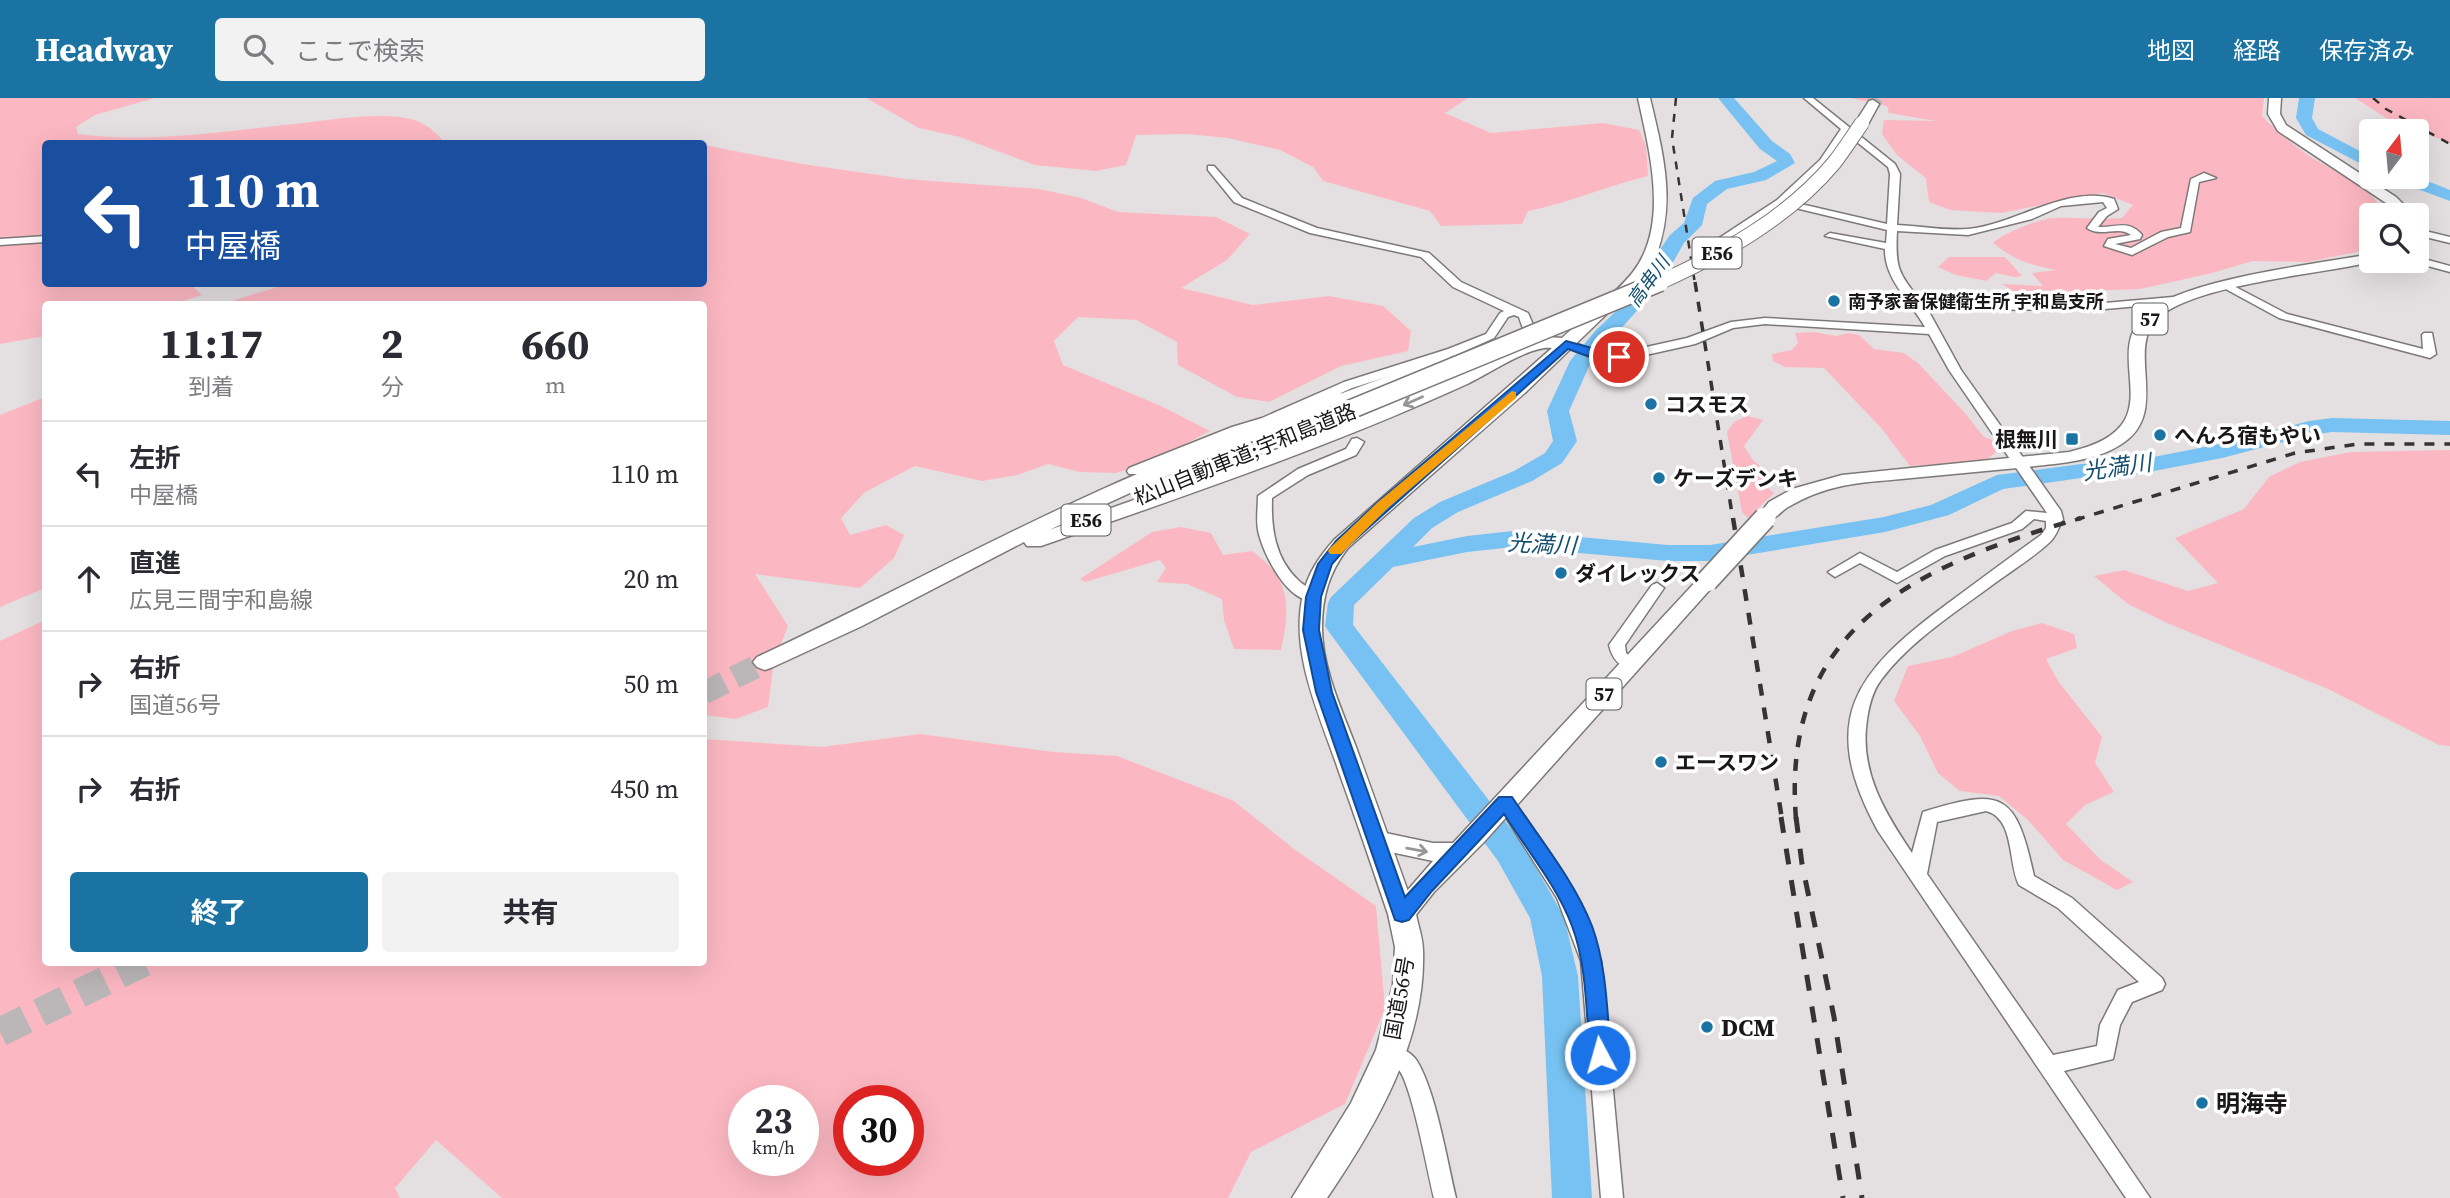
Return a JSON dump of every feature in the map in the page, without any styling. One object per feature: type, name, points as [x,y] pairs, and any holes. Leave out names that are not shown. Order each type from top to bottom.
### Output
[{"type":"highway","name":"国道56号","points":[[1308,1198],[1339,1153],[1390,1052],[1397,1033],[1409,951],[1402,915],[1324,692],[1311,630],[1313,597],[1325,564],[1341,544],[1383,505],[1572,346],[1634,282],[1652,250],[1659,221],[1661,182],[1644,98]]},
{"type":"highway","name":"E56","points":[[1536,337],[1641,290],[1744,238],[1815,184],[1836,163],[1873,104]]},
{"type":"highway","points":[[841,627],[990,550],[1125,487],[1273,427],[1492,344],[1523,335],[1572,346]]},
{"type":"highway","points":[[1460,381],[1536,337]]},
{"type":"highway","name":"松山自動車道;宇和島道路","points":[[765,662],[1020,547],[1332,417],[1536,337]]},
{"type":"highway","points":[[1020,547],[1319,441],[1460,381],[1496,373],[1515,379],[1521,387]]},
{"type":"main road","points":[[2275,98],[2273,113],[2282,128],[2394,203]]},
{"type":"main road","name":"57","points":[[1402,915],[1425,885],[1467,844],[1767,516],[1786,499],[1830,483],[1881,475],[2027,472],[2084,453],[2123,436],[2138,410],[2138,337],[2151,317],[2173,300],[2186,294],[2226,285],[2359,260]]},
{"type":"main road","points":[[1376,840],[1433,852],[1467,844]]},
{"type":"street","points":[[1808,98],[1892,166],[1895,174],[1890,263],[1897,278],[1920,307],[1955,370],[2054,511],[2056,519],[2046,538],[1951,608],[1888,660],[1872,680],[1862,701],[1857,732],[1860,772],[1884,826],[2139,1198]]},
{"type":"street","points":[[1706,250],[1781,202],[1823,162],[1846,129]]},
{"type":"street","points":[[1211,169],[1238,200],[1314,231],[1425,255],[1436,270],[1460,289],[1524,315],[1536,337]]},
{"type":"street","points":[[1781,202],[1891,228],[1968,232],[2028,217],[2059,203],[2104,199],[2110,201],[2113,209],[2103,214],[2092,228],[2106,232],[2122,225],[2129,226],[2136,237],[2112,241],[2109,246],[2132,252],[2165,234],[2186,230],[2194,181],[2204,176],[2211,178]]},
{"type":"street","points":[[2429,235],[2450,240]]},
{"type":"street","points":[[1830,236],[1890,247]]},
{"type":"street","points":[[0,242],[42,239]]},
{"type":"street","points":[[2429,264],[2450,269]]},
{"type":"street","points":[[2226,285],[2283,316],[2430,354],[2428,335]]},
{"type":"street","points":[[1920,307],[2105,306],[2173,300]]},
{"type":"street","points":[[1134,471],[1490,336],[1504,315],[1514,311]]},
{"type":"street","points":[[1572,346],[1594,354],[1619,357],[1691,341],[1731,324],[1765,321],[1933,331]]},
{"type":"street","points":[[1313,597],[1298,591],[1270,549],[1265,528],[1265,496],[1303,472],[1351,452],[1357,442]]},
{"type":"street","points":[[1835,572],[1860,557],[1897,578],[1940,553],[2017,526],[2031,514],[2056,519]]},
{"type":"street","points":[[1631,664],[1619,655],[1617,645],[1657,588]]},
{"type":"street","points":[[1503,804],[1567,895],[1582,927],[1591,961],[1612,1198]]},
{"type":"street","points":[[1917,876],[1928,817],[1990,804],[2000,808],[2012,821],[2026,880],[2065,902],[2155,984],[2124,996],[2110,1025],[2106,1054],[2050,1065]]},
{"type":"street","points":[[1390,1052],[1408,1065],[1420,1097],[1445,1198]]},
{"type":"shaded area","points":[[0,98],[155,98],[95,115],[76,127],[78,134],[106,137],[163,137],[381,116],[418,121],[442,140],[42,140],[42,287],[193,287],[202,295],[183,301],[42,301],[42,337],[0,344]]},
{"type":"shaded area","points":[[866,98],[1468,98],[1445,113],[1491,133],[1603,123],[1639,130],[1646,146],[1648,176],[1528,211],[1522,224],[1441,226],[1430,211],[1323,181],[1313,167],[1280,150],[1228,138],[1187,134],[1136,135],[1126,165],[1096,171],[1035,165],[960,137],[919,128]]},
{"type":"shaded area","points":[[1851,98],[2264,98],[2262,116],[2284,137],[2308,155],[2359,185],[2359,189],[2364,189],[2378,203],[2359,203],[2359,251],[2308,262],[2253,261],[2140,289],[2083,291],[2044,298],[2016,293],[2002,284],[2043,286],[2032,273],[2056,270],[2023,261],[1993,243],[2022,227],[2047,219],[2122,218],[2133,205],[2103,193],[2001,213],[1950,210],[1929,202],[1926,178],[1897,155],[1882,134],[1884,120],[1936,121],[1889,113],[1887,106]]},
{"type":"shaded area","points":[[2355,98],[2450,98],[2450,143],[2429,135],[2429,119],[2388,119]]},
{"type":"shaded area","points":[[707,146],[802,164],[906,179],[1039,189],[1081,198],[1118,212],[1216,217],[1250,234],[1227,260],[1181,288],[1253,305],[1329,296],[1383,306],[1411,331],[1408,351],[1341,366],[1269,402],[1237,397],[1178,365],[1177,342],[1136,320],[1078,317],[1054,341],[1063,365],[1161,406],[1210,431],[1145,465],[1115,473],[1080,472],[1048,464],[1017,475],[982,481],[915,466],[865,492],[841,518],[850,535],[886,525],[904,535],[894,558],[860,588],[755,574],[788,626],[774,661],[768,707],[736,719],[707,715],[707,301],[234,300],[278,287],[707,287]]},
{"type":"shaded area","points":[[1949,257],[2005,257],[2022,276],[1996,273],[1986,281],[1956,275],[1938,267]]},
{"type":"shaded area","points":[[1814,332],[1836,336],[1848,333],[1859,335],[1874,349],[1904,353],[1919,364],[1984,437],[1996,441],[1999,450],[1985,461],[1910,466],[1882,429],[1824,368],[1785,367],[1773,361],[1772,354],[1792,350],[1798,343],[1795,333]]},
{"type":"shaded area","points":[[42,398],[42,589],[0,607],[0,415]]},
{"type":"shaded area","points":[[1747,416],[1763,420],[1744,446],[1762,468],[1765,485],[1774,493],[1748,518],[1742,512],[1727,432],[1734,422]]},
{"type":"shaded area","points":[[2450,450],[2450,746],[2439,745],[2328,689],[2167,623],[2128,604],[2094,576],[2124,570],[2188,591],[2218,583],[2175,538],[2244,509],[2269,477],[2300,462],[2351,452]]},
{"type":"shaded area","points":[[1181,527],[1211,533],[1223,555],[1252,551],[1274,572],[1281,583],[1286,606],[1281,650],[1234,649],[1224,620],[1222,599],[1187,584],[1157,582],[1166,568],[1160,560],[1085,582],[1080,579],[1152,532]]},
{"type":"shaded area","points":[[42,621],[42,966],[707,966],[707,739],[822,747],[920,734],[1053,752],[1117,756],[1234,801],[1294,849],[1376,906],[1385,1009],[1345,1104],[1251,1152],[1228,1198],[502,1198],[436,1140],[395,1188],[400,1198],[0,1198],[0,641]]},
{"type":"shaded area","points":[[2042,623],[2074,634],[2077,648],[2046,659],[2058,681],[2102,737],[2095,763],[2114,792],[2085,805],[2066,824],[2101,860],[2133,882],[2117,890],[2063,860],[2028,820],[1999,796],[1960,791],[1938,773],[1920,736],[1894,701],[1908,666],[1952,657],[2012,631]]},
{"type":"waterway","name":"光満川","points":[[1572,1198],[1560,976],[1547,917],[1510,852],[1339,626],[1341,603],[1423,523],[1449,507],[1523,476],[1554,458],[1565,441],[1558,411],[1581,361],[1653,281],[1662,261],[1677,239],[1693,225],[1699,202],[1721,185],[1760,176],[1787,163],[1766,145],[1726,98]]},
{"type":"waterway","name":"光満川","points":[[2307,98],[2304,118],[2312,132],[2359,157]]},
{"type":"waterway","name":"光満川","points":[[2429,188],[2450,196]]},
{"type":"waterway","name":"光満川","points":[[1388,560],[1467,544],[1513,539],[1668,553],[1710,553],[1885,524],[1940,510],[1997,482],[2081,471],[2133,468],[2222,451],[2309,428],[2332,425],[2450,428]]},
{"type":"tunnel","points":[[1873,104],[1877,98]]},
{"type":"tunnel","points":[[707,691],[765,662]]},
{"type":"tunnel","points":[[0,1032],[136,966]]},
{"type":"railway","points":[[1676,98],[1672,138],[1695,284]]},
{"type":"railway","points":[[2373,98],[2386,109],[2450,144]]},
{"type":"railway","points":[[1695,282],[1733,520]]},
{"type":"railway","points":[[2075,520],[2295,453],[2358,444],[2450,444]]},
{"type":"railway","points":[[1733,518],[1782,819]]},
{"type":"railway","points":[[1796,817],[1797,752],[1811,696],[1837,650],[1872,613],[1916,582],[1967,557],[2081,518]]},
{"type":"railway","points":[[1781,817],[1843,1198]]},
{"type":"railway","points":[[1796,817],[1802,864],[1834,1017],[1862,1198]]},
{"type":"slow traffic","points":[[1335,551],[1383,505],[1512,395]]},
{"type":"place","name":"南予家畜保健衛生所 宇和島支所","points":[[1834,301]]},
{"type":"place","name":"コスモス","points":[[1651,404]]},
{"type":"place","name":"へんろ宿もやい","points":[[2160,435]]},
{"type":"place","name":"根無川","points":[[2072,439]]},
{"type":"place","name":"ケーズデンキ","points":[[1659,478]]},
{"type":"place","name":"ダイレックス","points":[[1561,573]]},
{"type":"place","name":"エースワン","points":[[1661,762]]},
{"type":"place","name":"DCM","points":[[1707,1027]]},
{"type":"place","name":"明海寺","points":[[2202,1103]]},
{"type":"route","points":[[1600,1055],[1591,961],[1582,927],[1567,895],[1505,802],[1425,885],[1402,915],[1324,692],[1311,630],[1313,597],[1325,564],[1341,544],[1383,505],[1521,387],[1566,344],[1594,354],[1619,357]]},
{"type":"water label","name":"高串川","points":[[1648,281]]}]
